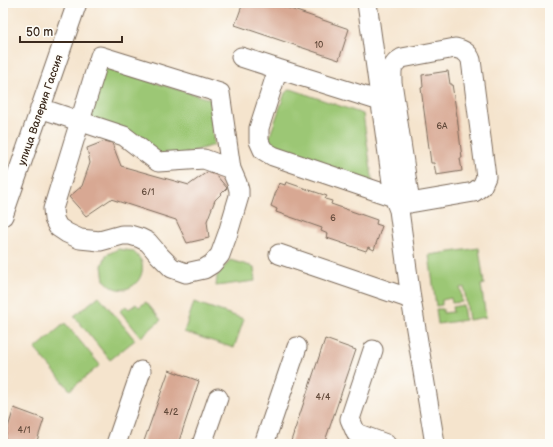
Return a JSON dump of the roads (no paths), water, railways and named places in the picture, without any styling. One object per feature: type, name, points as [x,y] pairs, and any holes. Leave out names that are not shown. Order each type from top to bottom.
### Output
[{"type":"street","name":"улица Валерия Гассия","points":[[3,216],[77,3]]},
{"type":"street","points":[[363,4],[380,101],[401,202]]},
{"type":"street","points":[[278,69],[259,128],[260,141],[264,150],[273,156],[401,202],[474,192],[482,186],[486,177],[468,54],[455,48],[402,58],[396,62],[392,68],[401,202],[411,299],[435,444]]},
{"type":"street","points":[[100,56],[220,93],[231,169],[239,190],[239,196],[220,255],[212,264],[204,269],[186,273],[172,268],[159,256],[148,242],[130,235],[122,235],[100,241],[80,239],[58,227],[54,219],[53,209],[81,123],[100,56]]},
{"type":"street","points":[[240,57],[380,101]]},
{"type":"street","points":[[40,108],[81,123],[124,136],[158,162],[204,159],[231,169]]},
{"type":"street","points":[[279,254],[411,299]]},
{"type":"street","points":[[264,444],[297,347]]},
{"type":"street","points":[[373,350],[350,419],[356,434],[386,444]]},
{"type":"street","points":[[116,444],[141,372]]},
{"type":"street","points":[[202,444],[218,398]]}]
